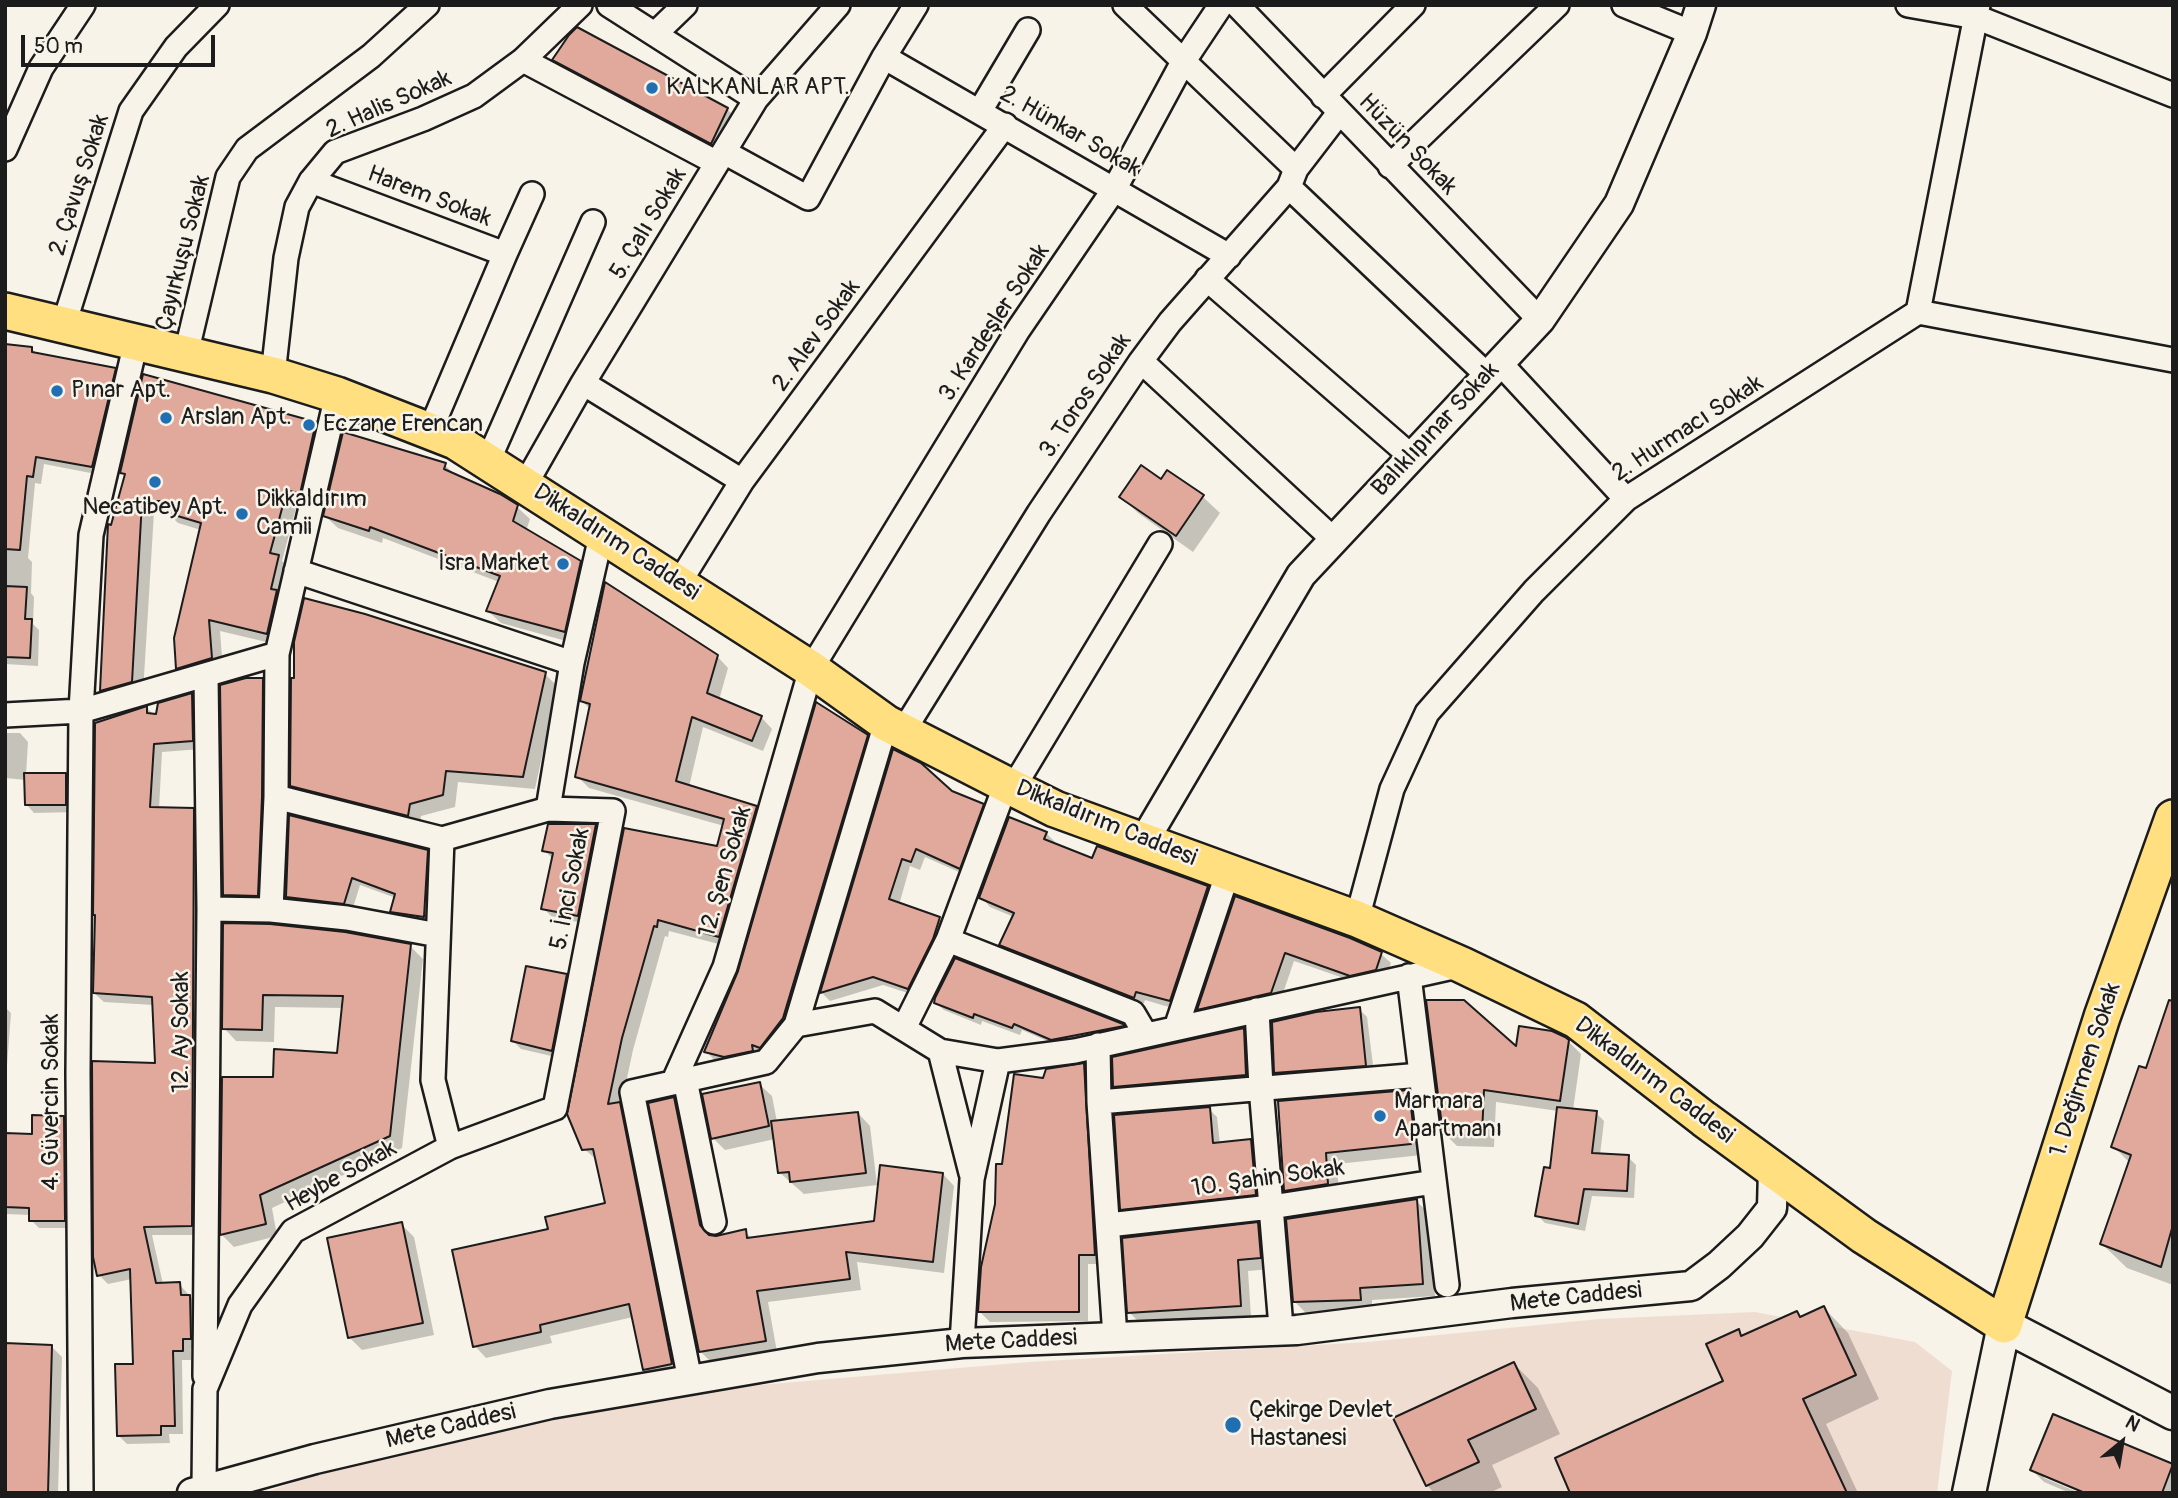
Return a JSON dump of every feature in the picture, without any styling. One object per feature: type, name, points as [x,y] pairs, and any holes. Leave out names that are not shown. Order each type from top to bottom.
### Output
[{"type":"main road","name":"Dikkaldırım Caddesi","points":[[5,311],[273,375],[337,395],[455,441],[679,583],[895,727],[1009,786],[1055,809],[1357,919],[1462,965],[1576,1020],[1704,1119],[1864,1236],[2004,1325],[2173,1413]]},
{"type":"main road","name":"1. Değirmen Sokak","points":[[2004,1325],[2102,1017],[2173,818]]},
{"type":"main road","points":[[1969,1493],[2004,1325]]},
{"type":"street","points":[[5,149],[41,68],[83,5]]},
{"type":"street","name":"2. Çavuş Sokak","points":[[64,324],[131,111],[176,47],[217,5]]},
{"type":"street","name":"Çayırkuşu Sokak","points":[[186,354],[229,177],[247,149],[371,56],[427,5]]},
{"type":"street","name":"2. Halis Sokak","points":[[273,375],[286,258],[297,207],[311,181],[335,152],[423,119],[474,96],[523,60],[580,5]]},
{"type":"street","points":[[609,5],[756,99]]},
{"type":"street","points":[[655,34],[685,5]]},
{"type":"street","name":"5. Çalı Sokak","points":[[525,485],[583,383],[756,99],[838,5]]},
{"type":"street","points":[[523,60],[808,198],[884,57],[916,5]]},
{"type":"street","points":[[1125,5],[1293,178],[1626,499]]},
{"type":"street","name":"3. Kardeşler Sokak","points":[[811,669],[1018,330],[1115,188],[1183,62],[1222,5]]},
{"type":"street","name":"Hüzün Sokak","points":[[1237,5],[1540,320]]},
{"type":"street","points":[[1390,166],[1557,5]]},
{"type":"street","points":[[1623,5],[1692,33]]},
{"type":"street","name":"Balıklıpınar Sokak","points":[[1144,841],[1301,575],[1540,320],[1619,204],[1692,33],[1701,5]]},
{"type":"street","points":[[1908,5],[1977,11],[2173,95]]},
{"type":"street","points":[[1323,96],[1410,6]]},
{"type":"street","points":[[1977,11],[1918,312],[2173,360]]},
{"type":"street","points":[[980,111],[1028,30]]},
{"type":"street","name":"2. Hünkar Sokak","points":[[884,57],[1229,256]]},
{"type":"street","name":"3. Toros Sokak","points":[[796,1025],[895,727],[1141,361],[1170,322],[1293,178],[1339,113]]},
{"type":"street","name":"2. Alev Sokak","points":[[679,583],[742,481],[1005,125]]},
{"type":"street","name":"Harem Sokak","points":[[311,181],[505,254],[430,431]]},
{"type":"street","points":[[505,254],[532,194]]},
{"type":"street","points":[[488,461],[593,222]]},
{"type":"street","points":[[1207,279],[1412,457]]},
{"type":"street","name":"2. Hurmacı Sokak","points":[[1357,919],[1392,789],[1427,713],[1534,590],[1626,499],[1918,312]]},
{"type":"street","name":"4. Güvercin Sokak","points":[[80,1493],[78,1073],[81,711],[91,535],[136,342]]},
{"type":"street","points":[[1141,361],[1334,539]]},
{"type":"street","points":[[583,383],[742,481]]},
{"type":"street","points":[[271,910],[276,797],[277,654],[337,395]]},
{"type":"street","name":"5. İnci Sokak","points":[[555,1108],[613,811],[548,809],[572,663],[601,536]]},
{"type":"street","points":[[904,1028],[948,940],[1009,786],[1160,544]]},
{"type":"street","points":[[296,570],[572,663]]},
{"type":"street","points":[[5,715],[81,711],[277,654]]},
{"type":"street","name":"12. Şen Sokak","points":[[679,1082],[725,967],[811,669]]},
{"type":"street","name":"12. Ay Sokak","points":[[205,1389],[209,909],[206,676]]},
{"type":"street","points":[[276,797],[442,839],[548,809]]},
{"type":"street","points":[[442,839],[433,1080],[450,1147]]},
{"type":"street","points":[[1176,1028],[1228,872]]},
{"type":"street","points":[[209,909],[271,910],[347,918],[438,935]]},
{"type":"street","points":[[948,940],[1133,1013],[1146,1035]]},
{"type":"street","points":[[690,1380],[632,1092],[766,1062],[796,1025],[875,1011],[940,1051],[998,1061],[1146,1035],[1462,965]]},
{"type":"street","points":[[1409,976],[1447,1285]]},
{"type":"street","points":[[1257,1010],[1280,1315]]},
{"type":"street","points":[[1097,1045],[1115,1337]]},
{"type":"street","points":[[940,1051],[972,1178]]},
{"type":"street","points":[[962,1343],[972,1178],[998,1061]]},
{"type":"street","points":[[1099,1102],[1421,1075]]},
{"type":"street","points":[[679,1082],[714,1222]]},
{"type":"street","name":"Heybe Sokak","points":[[198,1490],[205,1389],[240,1305],[293,1231],[450,1147],[555,1108]]},
{"type":"street","name":"Mete Caddesi","points":[[198,1490],[315,1459],[550,1404],[818,1358],[962,1343],[1297,1330],[1512,1303],[1691,1286],[1750,1236],[1772,1208],[1773,1169]]},
{"type":"street","name":"10. Şahin Sokak","points":[[1108,1225],[1271,1207],[1434,1182]]},
{"type":"shaded area","name":"Çekirge Devlet Hastanesi","points":[[1755,1312],[1915,1342],[1952,1371],[1937,1493],[263,1493],[368,1457],[678,1392],[1029,1362],[1368,1342],[1599,1319]]},
{"type":"building","points":[[577,27],[728,108],[711,144],[552,60]]},
{"type":"building","points":[[5,344],[32,347],[32,352],[116,368],[92,467],[36,457],[33,477],[27,476],[20,550],[5,549]]},
{"type":"building","points":[[143,374],[316,422],[300,494],[287,490],[270,553],[279,555],[271,589],[277,590],[267,634],[209,620],[212,658],[176,669],[174,638],[201,523],[164,512],[163,501],[142,501],[132,682],[100,691],[108,524],[111,525],[125,474],[120,473]]},
{"type":"building","points":[[343,432],[446,463],[444,469],[518,505],[513,521],[581,561],[565,632],[486,611],[500,576],[370,527],[369,531],[323,516]]},
{"type":"building","points":[[1141,465],[1161,479],[1167,470],[1204,495],[1176,536],[1119,497]]},
{"type":"building","points":[[605,582],[718,655],[707,693],[762,716],[752,741],[692,717],[676,781],[757,806],[719,937],[658,920],[657,927],[654,926],[622,1038],[608,1104],[620,1102],[672,1364],[643,1370],[629,1304],[540,1325],[541,1332],[473,1347],[452,1250],[548,1229],[545,1217],[605,1203],[593,1149],[582,1150],[567,1114],[624,828],[717,846],[724,819],[575,777],[590,704],[580,701]]},
{"type":"building","points":[[5,586],[27,587],[25,619],[32,619],[30,658],[5,657]]},
{"type":"building","points":[[304,598],[365,614],[546,672],[523,777],[446,771],[443,795],[410,804],[408,816],[290,786],[291,678],[294,678],[294,642]]},
{"type":"building","points":[[246,678],[263,678],[258,896],[223,895],[220,685]]},
{"type":"building","points":[[192,693],[193,741],[154,744],[150,807],[194,808],[192,1226],[144,1227],[156,1283],[180,1282],[181,1295],[190,1295],[191,1339],[183,1339],[183,1351],[173,1351],[175,1426],[161,1426],[161,1435],[117,1436],[115,1364],[133,1364],[130,1269],[97,1276],[93,1257],[92,1061],[155,1063],[152,997],[93,993],[95,723],[147,706],[147,713],[156,714],[158,703]]},
{"type":"building","points":[[816,702],[868,735],[783,1018],[760,1048],[752,1045],[753,1051],[724,1057],[704,1052],[738,971]]},
{"type":"building","points":[[893,749],[921,763],[952,791],[984,804],[960,869],[916,849],[911,862],[902,859],[889,899],[940,917],[933,939],[908,989],[873,977],[820,993]]},
{"type":"building","points":[[24,773],[66,773],[66,805],[25,805]]},
{"type":"building","points":[[289,815],[428,850],[424,917],[390,912],[395,894],[352,878],[344,904],[286,897]]},
{"type":"building","points":[[1009,817],[1047,832],[1044,839],[1092,858],[1097,846],[1208,886],[1170,1001],[1136,992],[1134,998],[999,945],[1014,913],[979,898]]},
{"type":"building","points":[[548,824],[596,824],[578,916],[541,909],[553,853],[542,851]]},
{"type":"building","points":[[1235,896],[1382,952],[1376,970],[1350,976],[1285,953],[1271,993],[1197,1010]]},
{"type":"building","points":[[223,923],[270,924],[345,932],[411,944],[390,1136],[260,1195],[266,1224],[220,1235],[222,1077],[273,1077],[274,1049],[337,1053],[343,996],[263,995],[262,1030],[222,1029]]},
{"type":"building","points":[[955,958],[1124,1026],[1051,1040],[1014,1024],[1012,1028],[974,1014],[973,1018],[934,1003]]},
{"type":"building","points":[[526,966],[567,974],[552,1051],[511,1041]]},
{"type":"building","points":[[1426,1000],[1464,1000],[1516,1046],[1519,1026],[1552,1031],[1569,1040],[1560,1101],[1484,1090],[1482,1135],[1443,1134]]},
{"type":"building","points":[[2169,1000],[2173,1001],[2173,1225],[2161,1267],[2100,1244],[2131,1155],[2111,1147],[2139,1066],[2146,1068]]},
{"type":"building","points":[[1360,1007],[1366,1066],[1274,1073],[1272,1022],[1316,1012]]},
{"type":"building","points":[[1244,1028],[1246,1075],[1113,1087],[1112,1057]]},
{"type":"building","points":[[1084,1063],[1095,1255],[1079,1255],[1079,1312],[978,1312],[981,1267],[995,1204],[996,1164],[1002,1164],[1014,1074],[1043,1078],[1046,1069]]},
{"type":"building","points":[[760,1082],[769,1126],[711,1139],[702,1094]]},
{"type":"building","points":[[1409,1090],[1414,1133],[1410,1133],[1411,1144],[1326,1153],[1328,1184],[1284,1191],[1278,1101]]},
{"type":"building","points":[[674,1097],[700,1225],[709,1235],[716,1236],[746,1229],[747,1238],[874,1221],[880,1165],[943,1173],[933,1262],[846,1252],[850,1279],[757,1291],[766,1341],[699,1352],[648,1103]]},
{"type":"building","points":[[1210,1107],[1213,1143],[1251,1139],[1256,1195],[1120,1210],[1114,1115]]},
{"type":"building","points":[[1557,1107],[1597,1111],[1592,1153],[1629,1155],[1627,1191],[1584,1189],[1578,1224],[1535,1216],[1544,1167],[1550,1168]]},
{"type":"building","points":[[858,1112],[866,1173],[790,1182],[789,1172],[778,1173],[771,1121]]},
{"type":"building","points":[[32,1115],[64,1116],[65,1221],[29,1221],[29,1208],[5,1207],[5,1133],[32,1134]]},
{"type":"building","points":[[1417,1199],[1423,1284],[1360,1288],[1361,1300],[1293,1302],[1286,1219]]},
{"type":"building","points":[[402,1222],[423,1323],[348,1338],[327,1238]]},
{"type":"building","points":[[1258,1222],[1261,1258],[1238,1260],[1241,1306],[1127,1313],[1122,1238]]},
{"type":"building","points":[[1824,1306],[1856,1375],[1803,1399],[1847,1493],[1570,1493],[1555,1458],[1723,1381],[1706,1344],[1739,1329],[1741,1336],[1797,1311],[1800,1317]]},
{"type":"building","points":[[5,1343],[52,1345],[48,1493],[5,1493]]},
{"type":"building","points":[[1514,1362],[1536,1409],[1468,1440],[1479,1462],[1426,1486],[1393,1418]]},
{"type":"building","points":[[2053,1414],[2173,1464],[2162,1493],[2085,1493],[2030,1470]]},
{"type":"place","name":"KALKANLAR APT.","points":[[652,88]]},
{"type":"place","name":"Pınar Apt.","points":[[57,391]]},
{"type":"place","name":"Arslan Apt.","points":[[166,418]]},
{"type":"place","name":"Eczane Erencan","points":[[309,425]]},
{"type":"place","name":"Necatibey Apt.","points":[[155,482]]},
{"type":"place","name":"Dikkaldırım Camii","points":[[242,514]]},
{"type":"place","name":"İsra Market","points":[[563,564]]},
{"type":"place","name":"Marmara Apartmanı","points":[[1380,1116]]},
{"type":"place","name":"Çekirge Devlet Hastanesi","points":[[1233,1425]]}]
